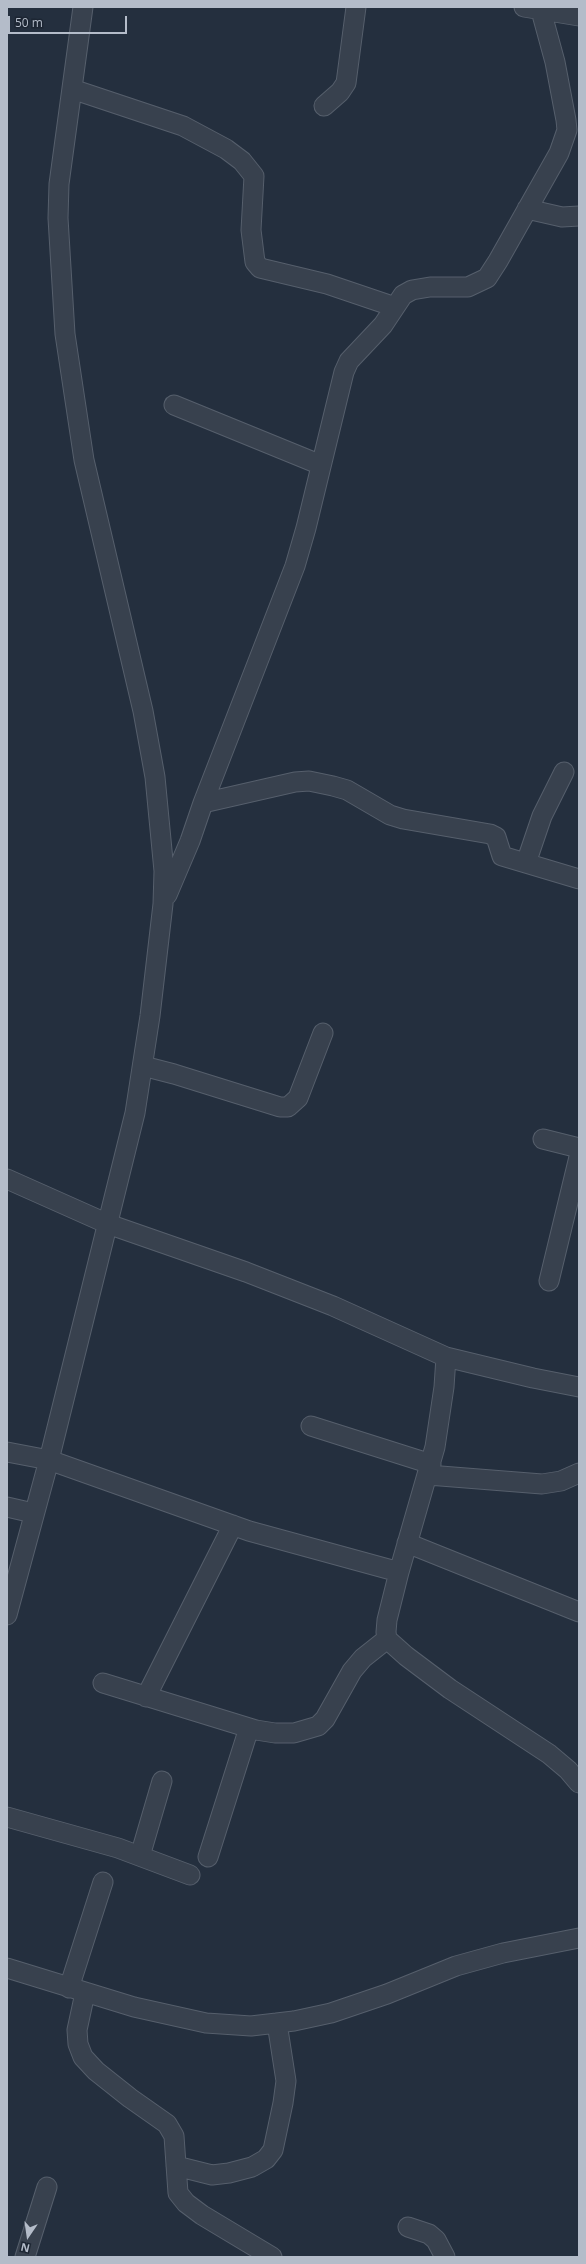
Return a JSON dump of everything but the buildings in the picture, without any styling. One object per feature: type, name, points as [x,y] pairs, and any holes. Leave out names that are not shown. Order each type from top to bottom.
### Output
[{"type":"street","points":[[7,1615],[33,1513],[49,1460],[135,1113],[143,1066],[163,904],[164,871],[155,778],[141,704],[84,460],[65,334],[59,198],[83,7]]},
{"type":"street","points":[[324,106],[340,92],[346,83],[356,7]]},
{"type":"street","points":[[163,904],[190,841],[203,803],[295,566],[347,366],[356,352],[383,325],[403,295],[412,290],[430,286],[468,287],[487,278],[559,153],[572,113],[535,8],[579,16]]},
{"type":"street","points":[[72,89],[183,126],[226,149],[242,161],[254,176],[251,230],[256,262],[260,268],[327,284],[395,307]]},
{"type":"street","points":[[527,209],[562,217],[579,216]]},
{"type":"street","points":[[174,405],[321,465]]},
{"type":"street","points":[[526,864],[542,816],[564,772]]},
{"type":"street","points":[[203,803],[288,783],[315,782],[347,790],[390,815],[403,819],[490,834],[496,837],[502,856],[579,879]]},
{"type":"street","points":[[143,1066],[280,1107],[288,1107],[298,1098],[323,1032]]},
{"type":"street","points":[[544,1139],[579,1148]]},
{"type":"street","points":[[548,1281],[579,1157]]},
{"type":"street","points":[[7,1179],[108,1224],[246,1272],[333,1306],[446,1358],[579,1387]]},
{"type":"street","points":[[446,1358],[444,1387],[429,1470],[407,1543],[387,1620],[387,1639],[406,1656],[450,1689],[543,1750],[568,1770],[579,1783]]},
{"type":"street","points":[[311,1426],[429,1470],[542,1484],[561,1481],[579,1473]]},
{"type":"street","points":[[7,1452],[49,1460],[233,1525],[399,1572]]},
{"type":"street","points":[[7,1507],[33,1513]]},
{"type":"street","points":[[146,1697],[233,1525]]},
{"type":"street","points":[[407,1543],[579,1612]]},
{"type":"street","points":[[103,1683],[249,1728],[275,1734],[294,1733],[318,1726],[325,1719],[352,1671],[363,1658],[387,1639]]},
{"type":"street","points":[[208,1856],[249,1728]]},
{"type":"street","points":[[140,1856],[162,1781]]},
{"type":"street","points":[[7,1817],[93,1840],[190,1875]]},
{"type":"street","points":[[103,1882],[77,1991],[78,2044],[83,2057],[96,2071],[130,2098],[167,2124],[174,2136],[178,2193],[186,2203],[272,2257]]},
{"type":"street","points":[[7,1968],[77,1991],[134,2007],[206,2024],[251,2026],[277,2023],[331,2013],[387,1994],[456,1966],[496,1955],[579,1938]]},
{"type":"street","points":[[176,2166],[212,2175],[252,2167],[266,2159],[272,2150],[282,2111],[286,2081],[277,2023]]},
{"type":"street","points":[[25,2257],[47,2187]]},
{"type":"street","points":[[408,2227],[429,2234],[436,2240],[445,2257]]}]
